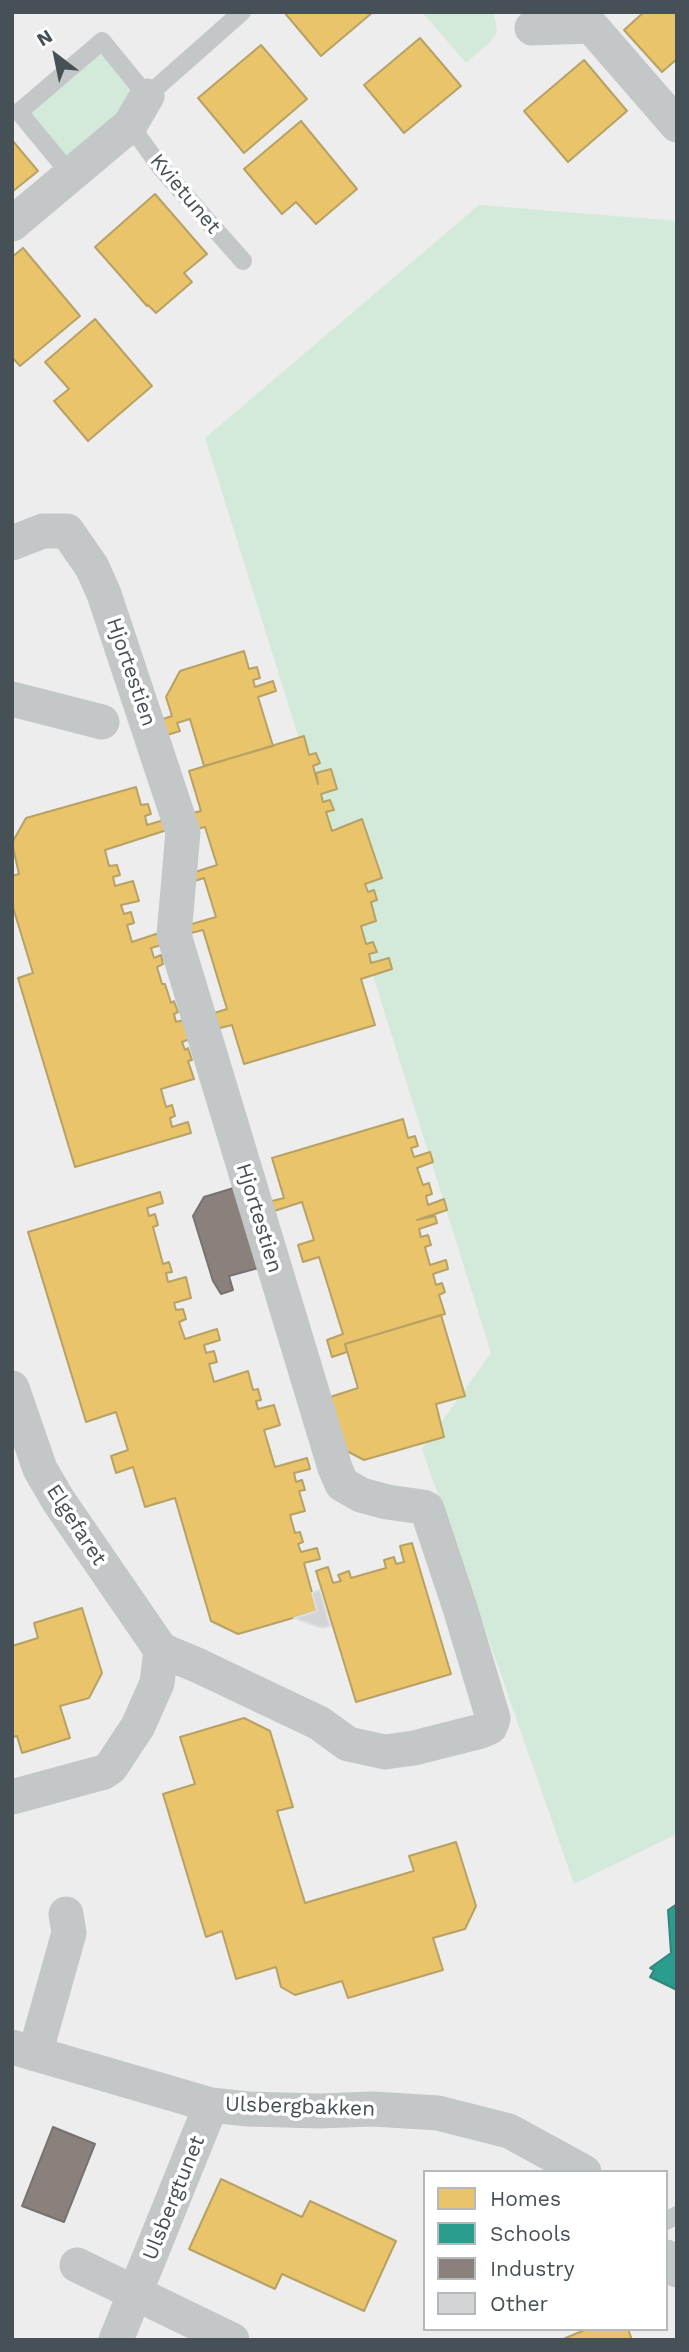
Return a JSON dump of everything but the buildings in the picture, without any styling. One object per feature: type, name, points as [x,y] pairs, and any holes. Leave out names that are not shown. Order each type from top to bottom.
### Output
[{"type":"street","points":[[532,28],[591,26],[677,125]]},
{"type":"street","points":[[12,224],[130,125],[147,96]]},
{"type":"street","name":"Hjortestien","points":[[12,543],[43,531],[67,531],[92,567],[104,594],[183,832],[174,935],[334,1468],[342,1484],[361,1495],[427,1509],[493,1718],[490,1727],[481,1731],[414,1748],[385,1752],[348,1744],[318,1723],[199,1665],[161,1650]]},
{"type":"street","points":[[12,699],[102,722]]},
{"type":"street","name":"Elgefaret","points":[[12,1388],[40,1469],[58,1500],[161,1650]]},
{"type":"street","points":[[12,1797],[111,1768],[138,1726],[157,1683],[161,1650]]},
{"type":"street","points":[[24,2050],[69,1933],[66,1914]]},
{"type":"street","name":"Ulsbergbakken","points":[[24,2050],[211,2105],[248,2109],[373,2109],[438,2113],[509,2131],[580,2170]]},
{"type":"street","name":"Ulsbergtunet","points":[[116,2340],[211,2105]]},
{"type":"street","points":[[77,2265],[232,2340]]},
{"type":"lane","points":[[71,175],[19,112],[102,41],[147,96],[242,12]]},
{"type":"lane","name":"Kvietunet","points":[[130,125],[161,169],[243,261]]},
{"type":"green space","points":[[422,12],[494,12],[497,32],[490,42],[466,63]]},
{"type":"green space","points":[[102,41],[147,96],[71,175],[19,112]]},
{"type":"green space","points":[[479,205],[677,221],[677,1834],[574,1884],[422,1449],[491,1353],[205,438]]}]
